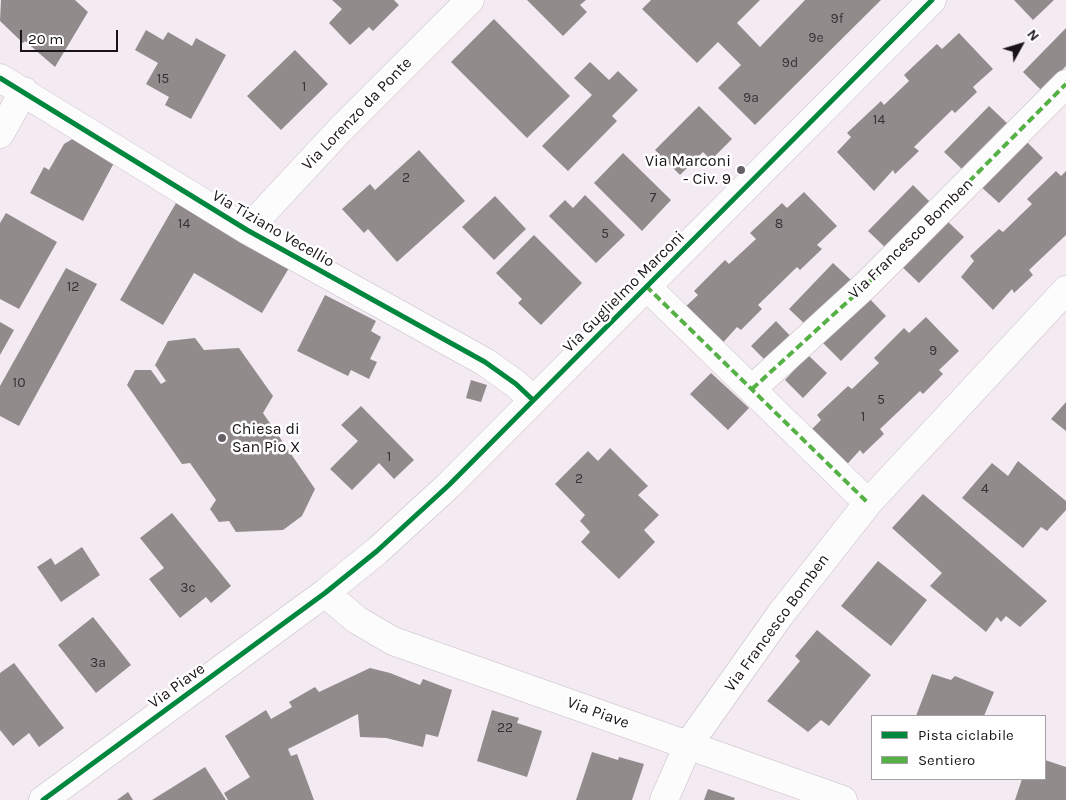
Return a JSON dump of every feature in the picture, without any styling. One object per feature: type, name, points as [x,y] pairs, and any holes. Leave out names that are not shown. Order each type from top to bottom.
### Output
[{"type":"street","name":"Via Lorenzo da Ponte","points":[[247,230],[339,131],[470,0]]},
{"type":"street","name":"Via Guglielmo Marconi","points":[[325,593],[377,551],[449,485],[646,286],[776,159],[932,0]]},
{"type":"street","name":"Via Tiziano Vecellio","points":[[0,78],[24,91],[247,230],[485,362],[516,384],[533,400]]},
{"type":"street","name":"Via Francesco Bomben","points":[[752,389],[868,283],[1066,84]]},
{"type":"street","points":[[0,134],[24,91]]},
{"type":"street","points":[[646,286],[868,503]]},
{"type":"street","name":"Via Francesco Bomben","points":[[664,800],[688,745],[780,615],[868,503],[1066,290]]},
{"type":"street","name":"Via Piave","points":[[43,800],[325,593],[357,620],[393,641],[843,800]]},
{"type":"building","points":[[1,0],[75,0],[88,12],[55,67],[25,41],[23,43],[0,21]]},
{"type":"building","points":[[332,0],[394,0],[399,5],[373,31],[369,27],[350,45],[329,23],[342,9]]},
{"type":"building","points":[[527,0],[586,0],[580,5],[587,12],[563,36]]},
{"type":"building","points":[[651,0],[760,0],[737,23],[760,47],[805,0],[881,0],[755,125],[718,88],[741,65],[718,42],[697,63],[642,9]]},
{"type":"building","points":[[1014,0],[1054,0],[1033,20]]},
{"type":"building","points":[[494,19],[570,96],[527,138],[451,62]]},
{"type":"building","points":[[1066,28],[1066,66],[1042,91],[1023,72]]},
{"type":"building","points":[[146,30],[163,40],[168,32],[192,46],[196,38],[226,55],[191,119],[165,105],[169,97],[146,84],[158,63],[135,50]]},
{"type":"building","points":[[959,33],[993,69],[973,87],[977,92],[955,113],[952,110],[914,147],[919,151],[895,174],[893,170],[874,191],[837,152],[851,137],[847,133],[881,101],[884,105],[909,81],[904,75],[937,44],[942,49]]},
{"type":"building","points":[[295,50],[328,84],[281,130],[247,96]]},
{"type":"building","points":[[590,62],[609,80],[618,71],[638,90],[612,116],[617,121],[568,171],[542,146],[592,95],[574,78]]},
{"type":"building","points":[[699,106],[732,139],[711,160],[703,152],[680,175],[655,150]]},
{"type":"building","points":[[989,106],[1008,124],[963,170],[944,152]]},
{"type":"building","points":[[74,138],[115,161],[83,221],[30,193],[44,167],[49,170],[64,144]]},
{"type":"building","points":[[1024,139],[1043,158],[999,203],[979,185]]},
{"type":"building","points":[[419,150],[465,201],[397,262],[368,229],[364,233],[342,209],[370,184],[375,190]]},
{"type":"building","points":[[623,153],[671,200],[642,231],[594,183]]},
{"type":"building","points":[[1056,171],[1061,176],[1066,171],[1066,235],[1029,270],[1033,275],[1014,293],[1012,289],[993,310],[961,277],[974,261],[970,256],[999,229],[1003,232],[1032,204],[1027,199]]},
{"type":"building","points":[[913,185],[932,204],[888,250],[868,231]]},
{"type":"building","points":[[804,192],[837,226],[817,245],[822,249],[800,270],[797,267],[758,305],[762,309],[741,330],[737,327],[719,347],[683,309],[698,295],[694,291],[725,260],[729,264],[756,239],[750,233],[782,203],[787,208]]},
{"type":"building","points":[[585,195],[625,235],[596,263],[549,216],[565,200],[573,208]]},
{"type":"building","points":[[495,196],[526,229],[494,260],[462,227]]},
{"type":"building","points":[[176,203],[289,268],[262,313],[194,273],[163,325],[120,300]]},
{"type":"building","points":[[6,213],[57,242],[19,309],[0,299],[0,223]]},
{"type":"building","points":[[944,218],[964,237],[919,283],[899,264]]},
{"type":"building","points":[[534,235],[582,283],[541,325],[518,303],[522,299],[496,273]]},
{"type":"building","points":[[833,263],[852,281],[808,327],[789,309]]},
{"type":"building","points":[[66,268],[97,284],[19,426],[0,416],[0,386]]},
{"type":"building","points":[[325,295],[376,321],[371,331],[381,337],[370,359],[377,362],[369,379],[351,370],[348,376],[297,351]]},
{"type":"building","points":[[867,296],[886,316],[841,361],[822,342]]},
{"type":"building","points":[[926,317],[959,351],[939,370],[943,374],[923,394],[920,391],[880,429],[884,434],[863,454],[860,450],[841,471],[807,434],[821,420],[817,415],[848,386],[852,389],[879,363],[874,358],[904,328],[909,333]]},
{"type":"building","points":[[776,321],[795,341],[770,365],[751,346]]},
{"type":"building","points":[[0,322],[14,330],[0,355]]},
{"type":"building","name":"Chiesa di San Pio X","points":[[195,338],[204,350],[239,348],[273,396],[263,413],[315,489],[302,516],[283,530],[236,532],[229,521],[219,522],[210,509],[216,500],[190,463],[182,464],[127,385],[135,370],[151,370],[161,384],[166,381],[155,365],[168,341]]},
{"type":"building","points":[[808,355],[827,373],[803,398],[785,380]]},
{"type":"building","points":[[711,373],[749,408],[728,430],[690,394]]},
{"type":"building","points":[[471,380],[487,385],[481,402],[466,398]]},
{"type":"building","points":[[1066,402],[1066,431],[1051,419]]},
{"type":"building","points":[[361,406],[414,460],[394,479],[379,463],[352,490],[330,469],[358,441],[341,425]]},
{"type":"building","points":[[610,448],[648,486],[638,495],[659,515],[644,530],[655,542],[619,579],[581,542],[590,532],[580,521],[585,515],[555,484],[588,451],[598,461]]},
{"type":"building","points":[[1018,461],[1066,501],[1066,510],[1047,531],[1041,527],[1023,548],[962,498],[992,463],[1008,476]]},
{"type":"building","points":[[923,494],[1047,601],[1020,627],[1006,616],[1001,622],[997,617],[986,632],[930,586],[942,573],[892,528]]},
{"type":"building","points":[[172,513],[231,586],[211,603],[206,597],[180,618],[149,579],[164,568],[140,538]]},
{"type":"building","points":[[82,547],[100,575],[61,602],[37,567],[51,558],[55,565]]},
{"type":"building","points":[[878,561],[927,600],[891,646],[841,606]]},
{"type":"building","points":[[93,617],[131,665],[96,693],[58,645]]},
{"type":"building","points":[[817,630],[871,675],[829,726],[821,720],[808,732],[767,701],[800,661],[795,656]]},
{"type":"building","points":[[14,663],[64,728],[39,747],[29,733],[13,746],[0,730],[0,673]]},
{"type":"building","points":[[370,668],[390,673],[420,685],[423,679],[452,690],[438,737],[426,734],[423,747],[386,738],[360,737],[358,714],[288,749],[291,756],[297,754],[314,800],[228,800],[224,793],[250,777],[225,736],[266,710],[271,719],[292,707],[289,702],[315,687],[319,692]]},
{"type":"building","points":[[932,674],[951,680],[955,676],[994,692],[984,715],[916,715]]},
{"type":"building","points":[[492,710],[519,718],[517,723],[542,731],[527,777],[477,761]]},
{"type":"building","points":[[592,752],[618,760],[619,757],[644,764],[632,800],[576,800]]},
{"type":"building","points":[[1046,760],[1066,767],[1066,800],[1015,800],[1022,780],[1046,780]]},
{"type":"building","points":[[205,767],[226,800],[152,800]]},
{"type":"building","points":[[708,789],[735,798],[734,800],[704,800]]},
{"type":"building","points":[[128,792],[133,800],[117,800]]},
{"type":"marked path","points":[[752,389],[868,283],[1066,84]]},
{"type":"marked path","points":[[646,286],[868,503]]},
{"type":"cycle path","points":[[43,800],[325,593],[377,551],[449,485],[932,0]]},
{"type":"cycle path","points":[[0,78],[247,230],[485,362],[516,384],[533,400]]},
{"type":"place","name":"Via Marconi - Civ. 9","points":[[741,170]]},
{"type":"place","name":"Chiesa di San Pio X","points":[[222,438]]}]
